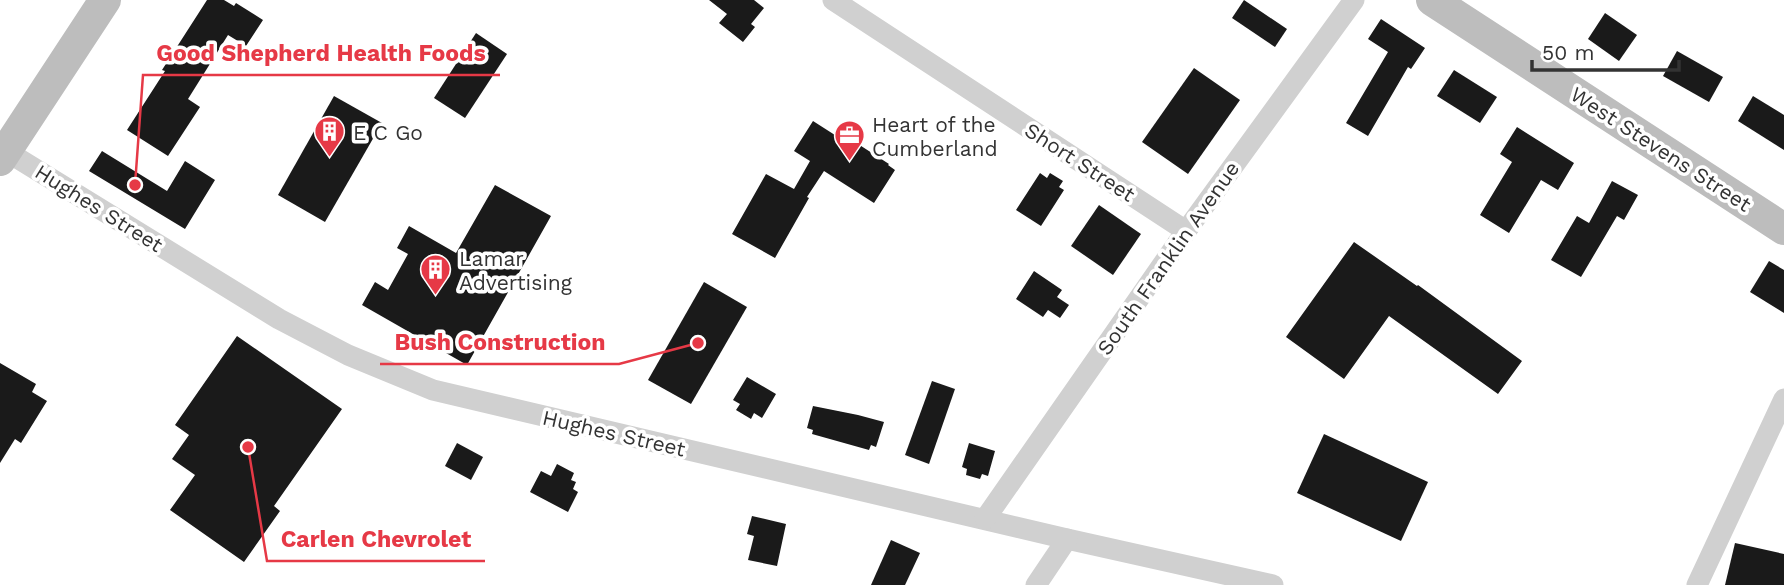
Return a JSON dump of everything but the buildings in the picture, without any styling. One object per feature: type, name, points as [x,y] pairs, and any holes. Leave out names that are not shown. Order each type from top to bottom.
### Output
[{"type":"street","points":[[3,156],[105,0]]},
{"type":"street","name":"Short Street","points":[[833,0],[1186,231]]},
{"type":"street","name":"South Franklin Avenue","points":[[985,519],[1186,231],[1354,0]]},
{"type":"street","name":"West Stevens Street","points":[[1432,0],[1784,229]]},
{"type":"street","name":"Hughes Street","points":[[3,156],[279,318],[348,355],[433,390],[1273,585]]},
{"type":"street","points":[[1697,585],[1784,399]]},
{"type":"street","points":[[1036,585],[1067,539]]},
{"type":"place","name":"E C Go","points":[[330,159]]},
{"type":"place","name":"Heart of the Cumberland","points":[[849,163]]},
{"type":"place","name":"Good Shepherd Health Foods","points":[[135,185]]},
{"type":"place","name":"Lamar Advertising","points":[[436,297]]},
{"type":"place","name":"Bush Construction","points":[[698,343]]},
{"type":"place","name":"Carlen Chevrolet","points":[[248,447]]}]
